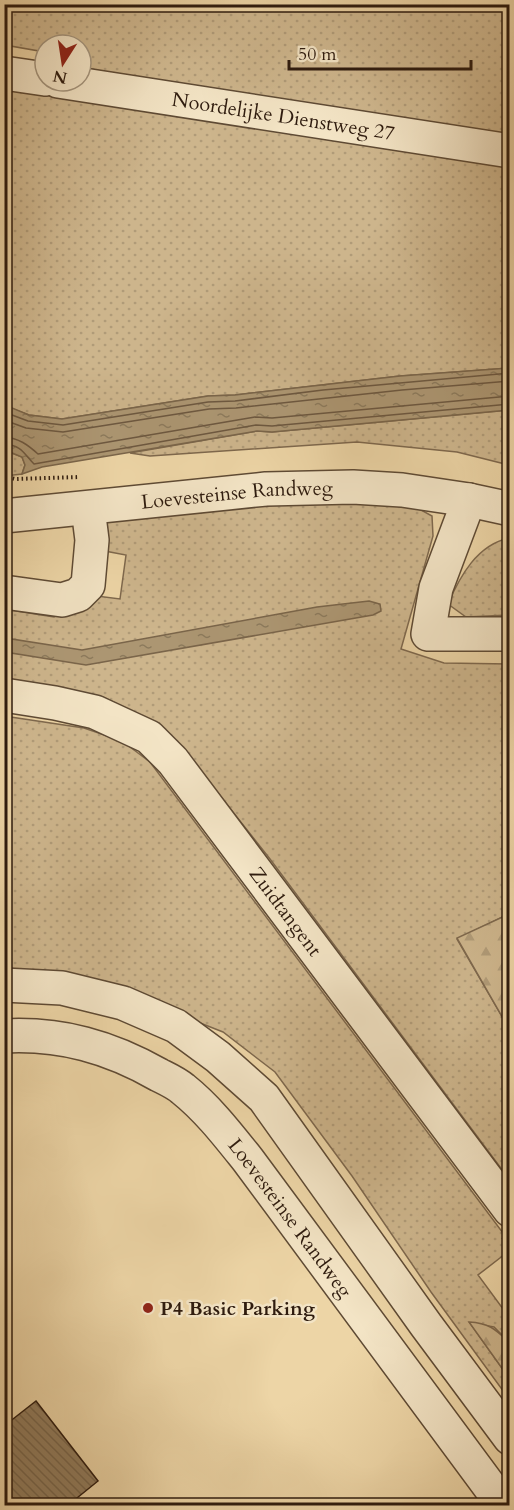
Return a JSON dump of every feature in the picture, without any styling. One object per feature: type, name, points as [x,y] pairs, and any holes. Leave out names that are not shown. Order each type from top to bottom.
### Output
[{"type":"street","points":[[4,73],[33,77]]},
{"type":"street","name":"Noordelijke Dienstweg 27","points":[[93,86],[510,151]]},
{"type":"street","name":"Loevesteinse Randweg","points":[[4,516],[266,489],[353,487],[402,490],[510,509]]},
{"type":"street","points":[[469,500],[436,588],[428,634],[510,634]]},
{"type":"street","points":[[4,592],[62,600],[78,595],[88,585],[93,540],[88,508]]},
{"type":"street","name":"Zuidtangent","points":[[4,695],[95,711],[149,737],[173,761],[510,1210]]},
{"type":"street","points":[[4,985],[62,988],[123,1002],[176,1026],[218,1057],[264,1098],[460,1373],[510,1438]]},
{"type":"street","name":"Loevesteinse Randweg","points":[[4,1036],[34,1035],[83,1042],[133,1060],[182,1088],[221,1126],[248,1160],[504,1506]]},
{"type":"green space","points":[[5,5],[509,5],[509,144],[122,84],[93,72],[93,33],[33,33],[33,50],[5,45]]},
{"type":"green space","points":[[4,86],[33,91],[33,93],[49,93],[509,165],[509,368],[400,376],[235,395],[208,396],[62,419],[29,415],[4,405]]},
{"type":"green space","points":[[509,410],[509,465],[457,452],[357,442],[150,456],[130,453],[257,431],[272,432]]},
{"type":"green space","points":[[4,450],[22,457],[25,465],[22,474],[5,476]]},
{"type":"green space","points":[[334,498],[412,505],[432,516],[433,536],[401,649],[444,663],[509,664],[509,914],[457,939],[504,1020],[509,1018],[509,1179],[270,859],[179,744],[148,719],[103,697],[5,681],[4,609],[54,617],[64,611],[84,610],[97,596],[120,599],[126,555],[105,551],[99,522]]},
{"type":"green space","points":[[509,538],[509,615],[466,617],[448,604],[458,583],[471,563],[488,547]]},
{"type":"green space","points":[[4,716],[84,728],[122,741],[150,762],[509,1241],[509,1251],[478,1275],[509,1317],[509,1342],[494,1327],[470,1323],[509,1378],[509,1399],[431,1292],[352,1176],[275,1072],[223,1032],[157,1006],[5,977]]},
{"type":"green space","points":[[509,914],[509,1018],[504,1020],[457,938]]},
{"type":"green space","points":[[469,1322],[491,1328],[509,1342],[509,1378]]},
{"type":"water","points":[[509,368],[509,410],[272,432],[257,431],[42,467],[22,474],[25,465],[22,457],[5,450],[5,405],[29,415],[62,419],[208,396],[235,395],[400,376]]},
{"type":"water","points":[[369,601],[380,604],[381,611],[373,615],[86,665],[5,652],[5,638],[82,650],[317,607]]},
{"type":"building","points":[[36,1401],[98,1481],[67,1506],[9,1506],[4,1499],[4,1426]]},
{"type":"place","name":"P4 Basic Parking","points":[[148,1308]]}]
